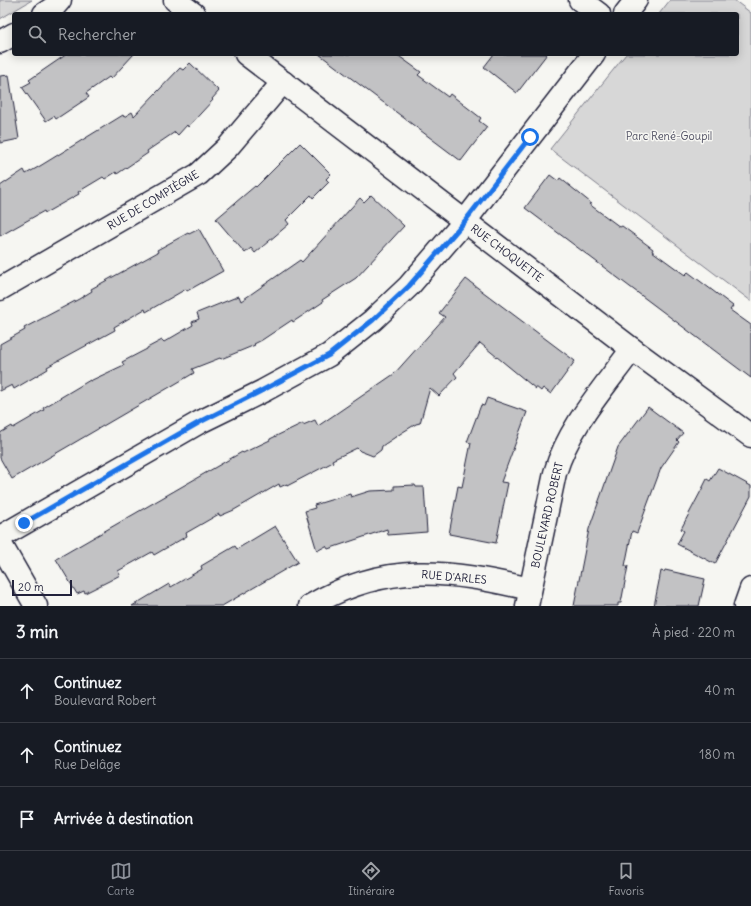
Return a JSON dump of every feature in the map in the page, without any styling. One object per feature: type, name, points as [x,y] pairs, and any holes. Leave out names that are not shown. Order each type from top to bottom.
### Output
[{"type":"street","points":[[47,12],[60,0]]},
{"type":"street","points":[[175,0],[191,12]]},
{"type":"street","points":[[580,0],[596,12]]},
{"type":"street","points":[[627,12],[636,0]]},
{"type":"street","points":[[0,42],[12,35]]},
{"type":"street","name":"RUE CHOQUETTE","points":[[249,56],[632,348],[751,436]]},
{"type":"street","points":[[0,537],[200,422],[329,355],[373,320],[409,286],[465,221],[592,56]]},
{"type":"street","name":"RUE DE COMPIÈGNE","points":[[0,288],[199,174],[228,147],[283,82]]},
{"type":"street","name":"BOULEVARD ROBERT","points":[[528,597],[560,456],[568,440],[588,409],[632,348]]},
{"type":"street","points":[[0,543],[36,606]]},
{"type":"street","name":"RUE D'ARLES","points":[[310,606],[325,597],[348,587],[372,579],[395,574],[441,573],[498,581],[528,597]]},
{"type":"street","points":[[745,606],[751,589]]},
{"type":"green space","points":[[0,0],[32,0],[0,19]]},
{"type":"green space","name":"Parc René-Goupil","points":[[670,0],[734,0],[751,13],[751,301],[550,149],[624,56],[739,56],[739,12],[661,12]]},
{"type":"building","points":[[64,56],[132,56],[111,79],[109,77],[86,93],[89,97],[56,119],[54,116],[46,121],[22,87],[31,82],[29,80]]},
{"type":"building","points":[[322,56],[399,56],[421,72],[418,75],[448,97],[450,94],[481,118],[479,121],[487,127],[461,161]]},
{"type":"building","points":[[492,56],[545,56],[517,93],[484,67]]},
{"type":"building","points":[[190,63],[219,91],[212,99],[213,100],[188,127],[187,125],[178,135],[175,132],[117,174],[116,172],[105,179],[103,177],[78,192],[79,194],[45,213],[44,211],[0,236],[0,186],[24,170],[26,174],[40,166],[123,115],[124,117],[132,112],[134,116],[180,68],[183,70]]},
{"type":"building","points":[[9,75],[19,139],[0,143],[0,76]]},
{"type":"building","points":[[300,143],[331,174],[326,179],[329,182],[313,198],[311,195],[286,220],[289,224],[255,253],[251,248],[245,253],[216,219],[255,186],[256,187]]},
{"type":"building","points":[[550,175],[558,181],[560,178],[591,203],[589,204],[653,249],[652,251],[685,275],[688,272],[733,306],[730,310],[751,325],[751,378],[525,208]]},
{"type":"building","points":[[371,195],[404,226],[356,278],[322,300],[323,302],[293,322],[292,320],[254,344],[255,345],[192,369],[194,373],[12,479],[0,458],[0,433],[12,426],[13,428],[44,410],[43,408],[90,380],[124,365],[122,362],[147,348],[162,340],[164,342],[193,325],[192,322],[199,319],[197,313],[239,296],[241,301],[300,260],[302,262],[360,198],[364,202]]},
{"type":"building","points":[[199,229],[223,271],[187,291],[186,289],[146,312],[145,309],[114,327],[115,330],[47,367],[48,369],[14,389],[12,385],[0,391],[0,344],[25,330],[24,328],[79,299],[92,291],[91,289],[158,252],[157,250],[188,233],[189,234]]},
{"type":"building","points":[[466,279],[575,361],[551,394],[543,388],[541,391],[536,387],[536,389],[480,343],[454,373],[457,377],[439,396],[430,388],[420,423],[416,424],[382,446],[381,450],[373,456],[360,451],[357,448],[332,460],[333,462],[287,486],[287,484],[280,487],[279,484],[234,510],[220,516],[219,514],[186,533],[187,536],[154,555],[152,552],[118,571],[120,575],[109,581],[85,593],[84,591],[77,594],[56,559],[242,452],[243,453],[303,423],[303,425],[315,420],[318,426],[394,374],[445,317],[439,313]]},
{"type":"building","points":[[487,398],[527,412],[501,482],[508,483],[496,543],[449,534],[458,486],[462,487],[471,443],[467,442],[481,405],[484,406]]},
{"type":"building","points":[[648,407],[683,433],[677,440],[679,442],[661,468],[637,533],[632,531],[625,566],[628,566],[621,603],[618,603],[618,606],[574,606],[589,529],[618,447]]},
{"type":"building","points":[[718,468],[751,486],[751,496],[715,564],[677,544],[684,531],[681,529],[707,479],[710,481]]},
{"type":"building","points":[[415,485],[416,487],[424,487],[427,532],[388,535],[387,529],[328,549],[326,546],[317,551],[305,511],[315,508],[314,505],[350,494],[351,497],[370,491],[394,490],[394,486]]},
{"type":"building","points":[[275,526],[298,562],[222,606],[132,606],[169,584],[171,587],[202,569],[201,566],[235,546],[237,549]]},
{"type":"building","points":[[665,570],[705,579],[699,606],[654,606],[661,571],[664,572]]},
{"type":"route","points":[[24,523],[200,422],[329,355],[373,320],[409,286],[465,221],[530,137]]}]
